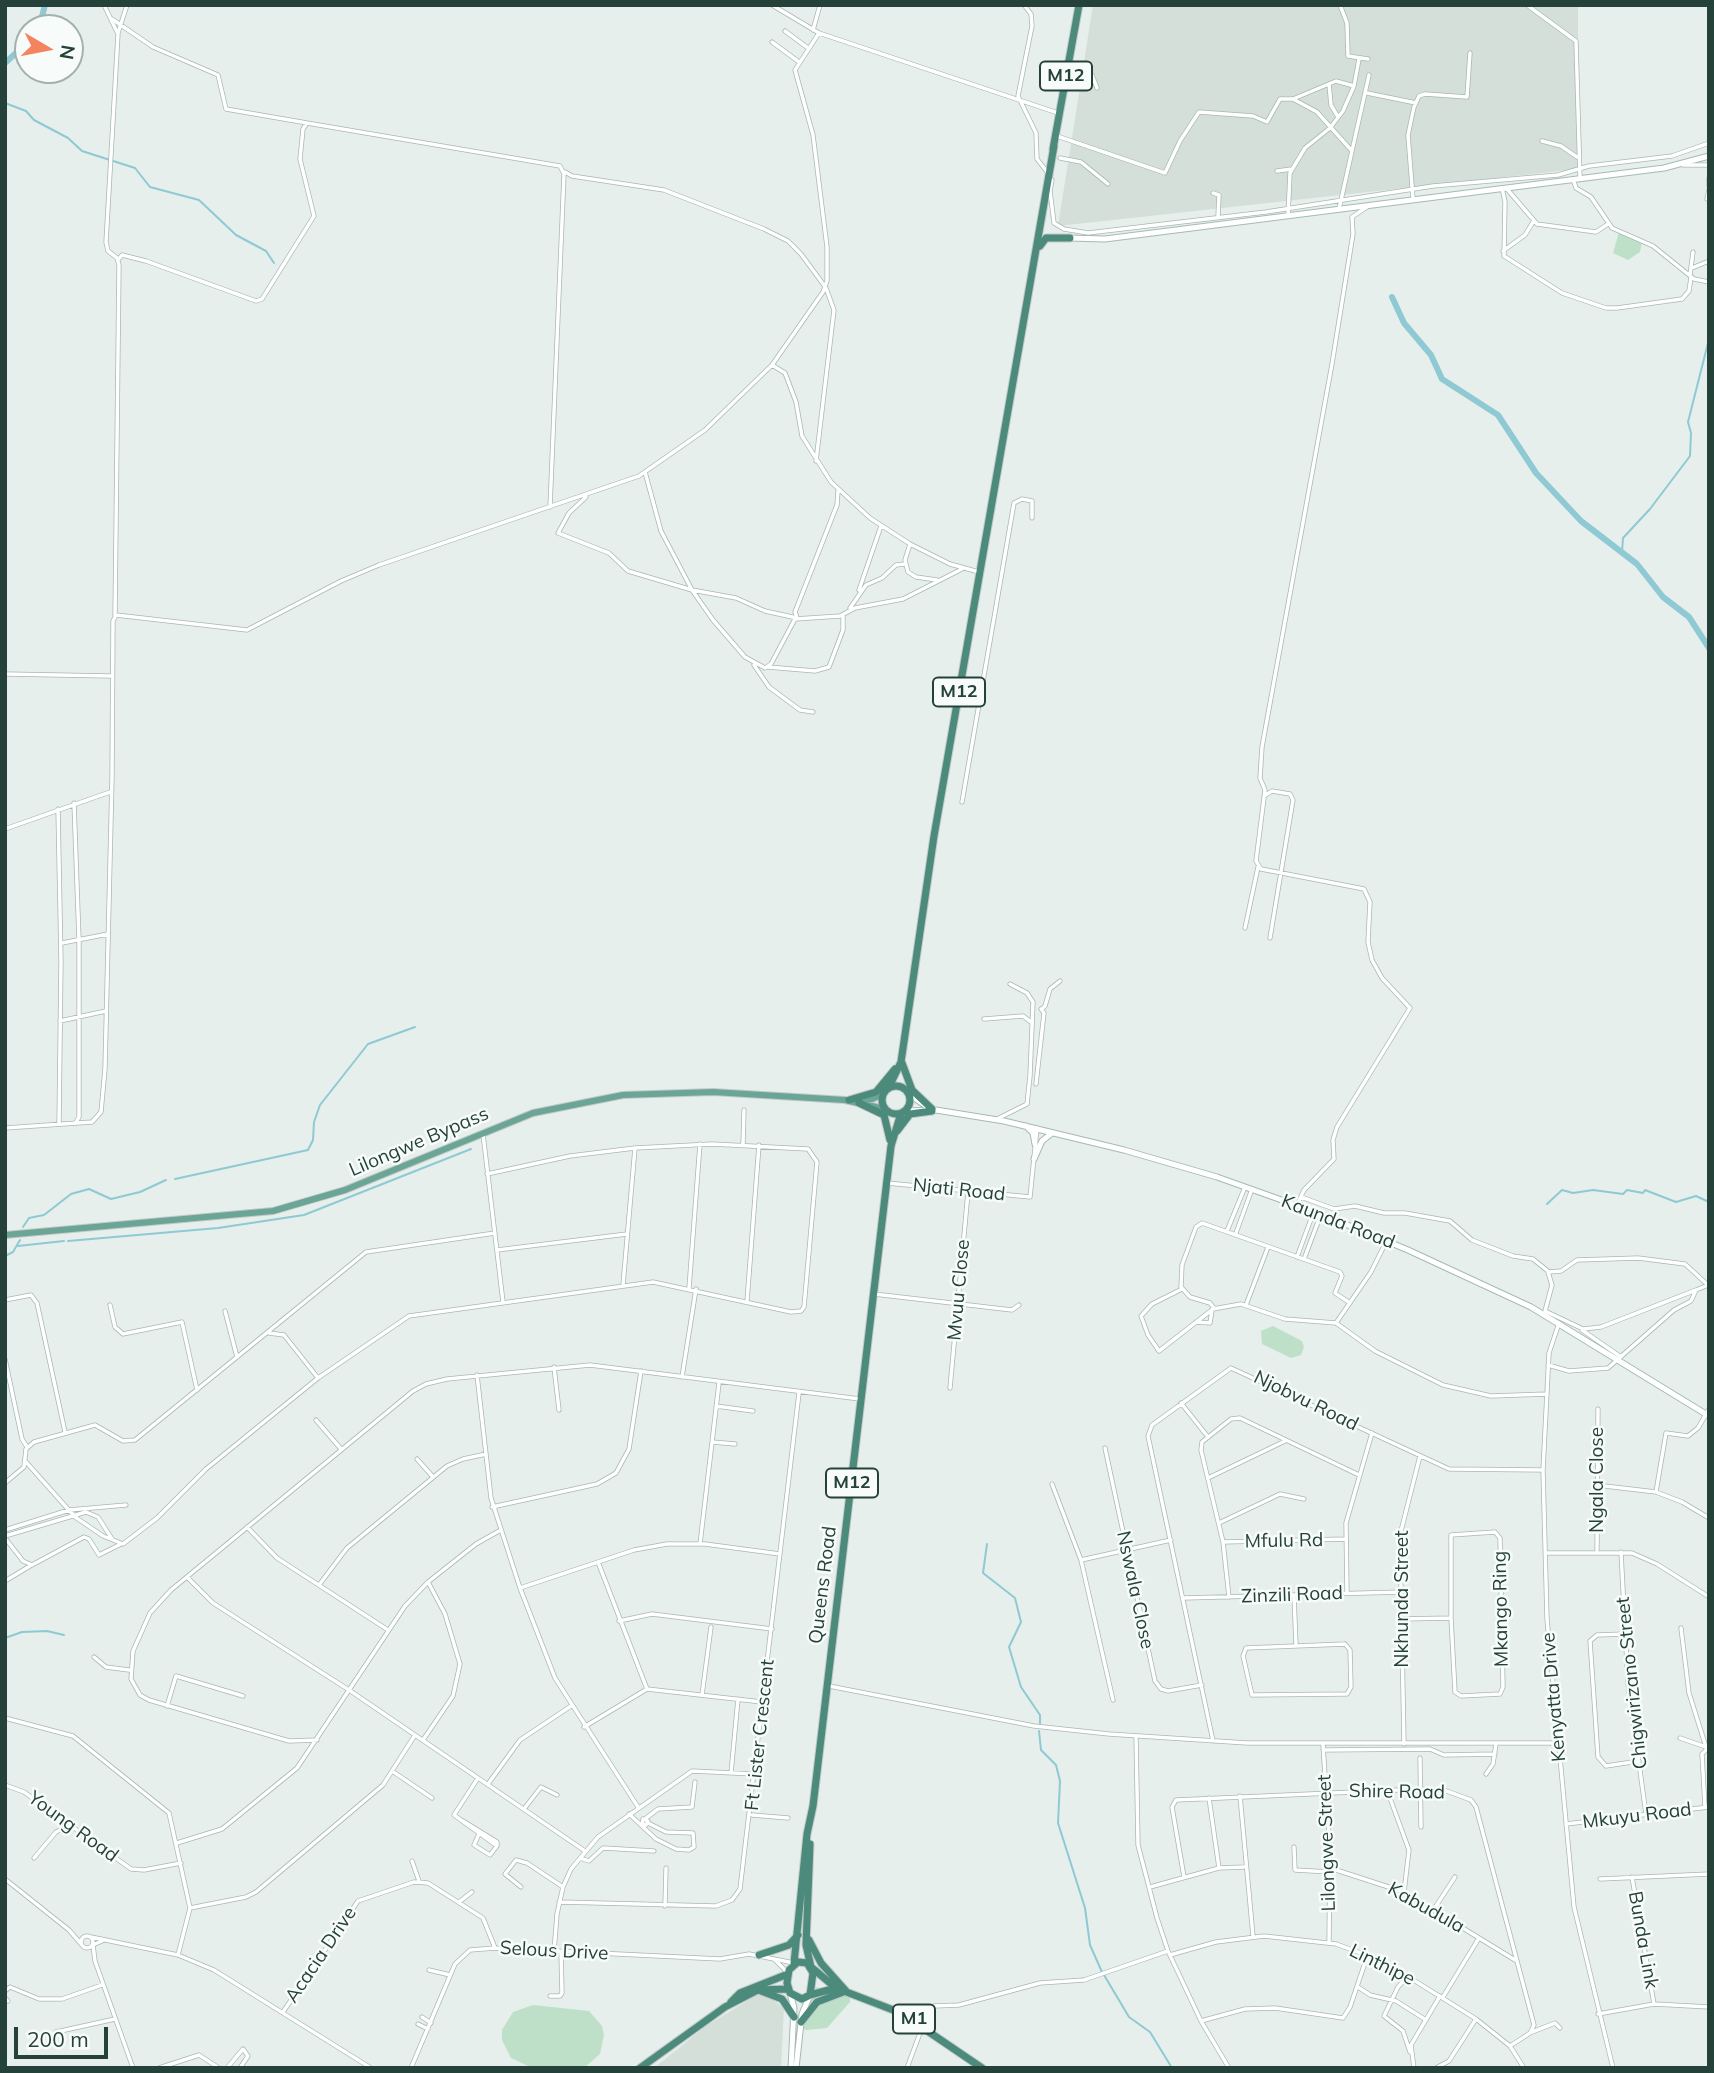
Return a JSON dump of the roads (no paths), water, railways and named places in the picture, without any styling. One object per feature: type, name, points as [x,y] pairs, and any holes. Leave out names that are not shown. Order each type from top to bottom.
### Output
[{"type":"highway","name":"M12","points":[[1022,333],[1079,5]]},
{"type":"highway","name":"M12","points":[[891,1141],[903,1112],[910,1104],[901,1053],[923,905],[1054,146]]},
{"type":"highway","points":[[1046,199],[1045,225],[1052,235]]},
{"type":"highway","points":[[1035,261],[1043,239],[1070,238]]},
{"type":"highway","name":"M12","points":[[891,1141],[886,1091],[901,1062]]},
{"type":"highway","points":[[847,1100],[876,1092],[901,1062],[912,1090],[933,1110]]},
{"type":"highway","points":[[886,1091],[898,1086],[908,1092]]},
{"type":"highway","points":[[859,1103],[884,1115],[891,1141]]},
{"type":"highway","points":[[886,1110],[903,1112]]},
{"type":"highway","points":[[891,1141],[906,1117],[933,1110]]},
{"type":"highway","name":"Queens Road","points":[[802,1934],[804,1863],[891,1141]]},
{"type":"highway","name":"M12","points":[[789,1991],[788,1974],[802,1934]]},
{"type":"highway","name":"M12","points":[[802,1934],[814,1979],[810,1995]]},
{"type":"highway","points":[[758,1990],[782,1999],[798,2020],[817,2002],[846,1991],[821,1963],[802,1934],[789,1945],[759,1955]]},
{"type":"highway","points":[[794,1963],[802,1962],[811,1967]]},
{"type":"highway","name":"M1","points":[[811,1967],[836,1988],[923,2025],[982,2068]]},
{"type":"highway","points":[[726,2007],[740,1993],[788,1974]]},
{"type":"highway","points":[[640,2068],[726,2007],[758,1990],[789,1991],[799,1998],[836,1988]]},
{"type":"main road","points":[[1039,233],[1070,238],[1105,239],[1573,179],[1681,164],[1709,156]]},
{"type":"main road","name":"Lilongwe Bypass","points":[[5,1235],[273,1211],[345,1190],[483,1132],[560,1106],[643,1093],[713,1091],[847,1100],[872,1099],[886,1091]]},
{"type":"main road","name":"Kaunda Road","points":[[908,1092],[918,1103],[933,1110]]},
{"type":"main road","name":"Lilongwe Bypass","points":[[847,1100],[886,1110]]},
{"type":"main road","name":"Kaunda Road","points":[[903,1112],[933,1110],[1037,1128],[1133,1152],[1245,1186],[1314,1211],[1386,1240],[1507,1295],[1620,1358],[1708,1413]]},
{"type":"main road","points":[[1026,1126],[1032,1133],[1035,1144]]},
{"type":"main road","points":[[1034,1159],[1042,1141],[1052,1133]]},
{"type":"main road","points":[[789,1991],[798,2020]]},
{"type":"main road","points":[[793,2068],[798,2020],[810,1995]]},
{"type":"street","points":[[104,5],[118,34]]},
{"type":"street","points":[[118,260],[108,251],[106,242],[118,34],[127,5]]},
{"type":"street","points":[[772,5],[819,33],[1059,114]]},
{"type":"street","points":[[813,30],[820,5]]},
{"type":"street","points":[[1024,5],[1031,14],[1031,26],[1019,101],[1036,133],[1037,159],[1048,173]]},
{"type":"street","points":[[1339,5],[1347,23],[1347,54],[1368,59]]},
{"type":"street","points":[[1527,5],[1576,41],[1577,157],[1580,178]]},
{"type":"street","points":[[112,19],[153,47],[218,75],[226,109],[556,165],[572,176],[664,190],[764,229],[792,244],[826,288],[835,314],[816,461]]},
{"type":"street","points":[[785,31],[808,48]]},
{"type":"street","points":[[115,616],[122,614],[205,627],[247,629],[369,569],[588,495],[645,472],[705,430],[772,365],[826,288],[827,247],[818,171],[807,105],[795,71],[819,33]]},
{"type":"street","points":[[772,42],[799,62]]},
{"type":"street","points":[[1413,199],[1408,132],[1416,103],[1425,94],[1467,97],[1470,53]]},
{"type":"street","points":[[1288,216],[1289,175],[1305,148],[1330,128],[1338,117],[1354,86],[1359,59]]},
{"type":"street","points":[[1067,71],[1092,75],[1097,88]]},
{"type":"street","points":[[1339,209],[1369,75]]},
{"type":"street","points":[[1354,86],[1336,82],[1293,99],[1280,99],[1267,122],[1230,113],[1199,112],[1180,141],[1166,173],[1057,136],[1050,191],[1052,217],[1064,229],[1088,233],[1139,229],[1433,186],[1558,175],[1578,169],[1672,156],[1709,144]]},
{"type":"street","points":[[1329,84],[1331,105],[1338,117]]},
{"type":"street","points":[[1367,93],[1416,103]]},
{"type":"street","points":[[1293,99],[1317,113],[1352,151]]},
{"type":"street","points":[[5,1128],[92,1122],[100,1117],[105,1083],[111,676],[115,616],[118,260],[122,255],[146,261],[257,301],[262,299],[314,216],[300,159],[303,129],[307,123]]},
{"type":"street","points":[[1542,141],[1561,146],[1577,157]]},
{"type":"street","points":[[1060,158],[1081,162],[1108,184]]},
{"type":"street","points":[[1681,164],[1709,165]]},
{"type":"street","points":[[1277,171],[1293,168]]},
{"type":"street","points":[[550,507],[564,171]]},
{"type":"street","points":[[1707,199],[1709,177]]},
{"type":"street","points":[[1573,179],[1576,188],[1591,197],[1608,224],[1653,246],[1690,276],[1709,282]]},
{"type":"street","points":[[1504,188],[1533,222],[1596,232],[1608,224]]},
{"type":"street","points":[[1504,188],[1505,257],[1562,293],[1609,308],[1682,299],[1689,291],[1693,252]]},
{"type":"street","points":[[1213,193],[1219,195],[1218,216]]},
{"type":"street","points":[[1352,215],[1370,205]]},
{"type":"street","points":[[1245,928],[1252,884],[1258,867],[1256,861],[1264,796],[1260,778],[1262,747],[1332,364],[1353,234],[1351,207]]},
{"type":"street","points":[[1503,251],[1525,235],[1533,222]]},
{"type":"street","points":[[1692,268],[1709,261]]},
{"type":"street","points":[[772,365],[782,369],[789,382],[802,436],[816,461],[838,489],[881,526],[910,544],[964,569],[981,572]]},
{"type":"street","points":[[645,472],[661,531],[692,590],[713,620],[752,663],[769,687],[800,710],[813,712]]},
{"type":"street","points":[[797,618],[797,608],[837,505],[838,489]]},
{"type":"street","points":[[588,495],[569,513],[558,533],[609,553],[628,571],[692,590],[736,598],[765,611],[797,618],[843,615],[849,610],[858,593],[881,526]]},
{"type":"street","points":[[837,505],[849,498]]},
{"type":"street","points":[[962,802],[1014,503],[1022,499],[1032,501],[1032,518]]},
{"type":"street","points":[[910,544],[905,564],[912,576],[937,580]]},
{"type":"street","points":[[858,593],[896,565],[905,564]]},
{"type":"street","points":[[849,610],[911,597],[937,580],[964,569]]},
{"type":"street","points":[[752,663],[816,671],[829,667],[843,630],[843,615]]},
{"type":"street","points":[[768,667],[791,622],[797,618]]},
{"type":"street","points":[[5,674],[111,676]]},
{"type":"street","points":[[1264,796],[1272,791],[1290,794],[1293,800],[1270,938]]},
{"type":"street","points":[[5,829],[110,792]]},
{"type":"street","points":[[74,803],[79,940],[79,1117],[76,1122]]},
{"type":"street","points":[[58,809],[61,944],[59,1124]]},
{"type":"street","points":[[1258,867],[1359,887],[1368,893],[1371,907],[1368,946],[1372,960],[1382,978],[1410,1009],[1337,1127],[1334,1159],[1300,1196],[1297,1205]]},
{"type":"street","points":[[61,944],[108,934]]},
{"type":"street","points":[[1036,1084],[1047,994],[1060,981]]},
{"type":"street","points":[[995,1120],[1027,1104],[1031,1022],[1034,1013],[1030,997],[1010,984]]},
{"type":"street","points":[[1034,1013],[1044,1010]]},
{"type":"street","points":[[60,1021],[106,1011]]},
{"type":"street","points":[[984,1019],[1023,1016],[1031,1022]]},
{"type":"street","points":[[743,1144],[744,1110]]},
{"type":"street","points":[[1034,1159],[1037,1128]]},
{"type":"street","points":[[483,1132],[503,1302]]},
{"type":"street","points":[[689,1288],[700,1144]]},
{"type":"street","points":[[5,1581],[84,1537],[89,1539],[99,1555],[121,1544],[157,1518],[206,1469],[318,1378],[410,1315],[657,1282],[801,1311],[804,1307],[817,1162],[813,1152],[743,1144],[635,1148],[569,1156],[488,1174]]},
{"type":"street","points":[[747,1301],[759,1145]]},
{"type":"street","points":[[623,1285],[635,1148]]},
{"type":"street","name":"Njati Road","points":[[887,1183],[1030,1198],[1034,1159]]},
{"type":"street","points":[[1227,1231],[1245,1186]]},
{"type":"street","points":[[1236,1234],[1252,1189]]},
{"type":"street","name":"Mvuu Close","points":[[950,1388],[968,1192]]},
{"type":"street","points":[[1300,1196],[1334,1209],[1355,1206],[1384,1213],[1405,1213],[1450,1221],[1472,1240],[1513,1256],[1533,1259],[1548,1271],[1552,1285],[1544,1306],[1545,1311],[1581,1328],[1620,1358]]},
{"type":"street","points":[[1297,1257],[1314,1211]]},
{"type":"street","points":[[1304,1259],[1321,1214]]},
{"type":"street","points":[[1196,1322],[1210,1323],[1212,1304],[1191,1297],[1182,1289],[1181,1269],[1198,1226],[1206,1224],[1341,1273],[1335,1293],[1350,1303]]},
{"type":"street","points":[[27,1447],[65,1432],[95,1425],[131,1442],[369,1251],[495,1233]]},
{"type":"street","points":[[497,1250],[627,1234]]},
{"type":"street","points":[[1336,1324],[1371,1272],[1386,1240]]},
{"type":"street","points":[[1246,1305],[1268,1247]]},
{"type":"street","points":[[1548,1271],[1561,1271],[1577,1260],[1638,1258],[1685,1264],[1707,1286],[1601,1328],[1581,1328]]},
{"type":"street","points":[[682,1377],[696,1289]]},
{"type":"street","points":[[1182,1289],[1152,1304],[1141,1315],[1141,1321],[1159,1350],[1213,1309],[1231,1304],[1246,1305],[1285,1319],[1336,1324],[1375,1351],[1443,1385],[1492,1396],[1547,1394]]},
{"type":"street","points":[[1548,1365],[1561,1371],[1598,1371],[1608,1368],[1674,1310],[1690,1301],[1696,1290]]},
{"type":"street","points":[[874,1294],[1012,1310],[1019,1305]]},
{"type":"street","points":[[5,1300],[31,1295],[35,1299],[65,1432]]},
{"type":"street","points":[[110,1305],[115,1327],[123,1334],[182,1322],[197,1390]]},
{"type":"street","points":[[225,1311],[237,1357]]},
{"type":"street","name":"Kenyatta Drive","points":[[1559,1323],[1550,1342],[1543,1470],[1547,1619],[1576,1915],[1613,2068]]},
{"type":"street","points":[[267,1333],[284,1335],[318,1378]]},
{"type":"street","points":[[5,1359],[22,1439],[27,1447],[26,1462],[21,1471],[5,1483]]},
{"type":"street","points":[[317,1740],[289,1741],[167,1706],[140,1695],[129,1670],[133,1651],[150,1614],[187,1576],[341,1449],[426,1384],[477,1375],[590,1365],[860,1399]]},
{"type":"street","points":[[554,1367],[559,1410]]},
{"type":"street","name":"Njobvu Road","points":[[1213,1741],[1148,1431],[1181,1403],[1231,1367],[1420,1456],[1458,1470],[1543,1470]]},
{"type":"street","points":[[492,1507],[597,1484],[616,1473],[629,1449],[641,1371]]},
{"type":"street","points":[[477,1375],[492,1507],[520,1588],[548,1662],[570,1706],[638,1807]]},
{"type":"street","points":[[700,1544],[719,1382]]},
{"type":"street","name":"Ft Lister Crescent","points":[[559,1902],[716,1906],[727,1903],[736,1896],[742,1883],[751,1815],[799,1393]]},
{"type":"street","points":[[1181,1403],[1208,1437]]},
{"type":"street","points":[[716,1406],[753,1411]]},
{"type":"street","name":"Ngala Close","points":[[1597,1551],[1598,1409]]},
{"type":"street","points":[[1656,1492],[1663,1441],[1667,1432],[1686,1437],[1693,1433],[1708,1413]]},
{"type":"street","points":[[1229,1597],[1223,1542],[1201,1448],[1208,1437],[1238,1418],[1359,1475]]},
{"type":"street","points":[[316,1420],[341,1449]]},
{"type":"street","points":[[1347,1593],[1346,1523],[1372,1433]]},
{"type":"street","points":[[1208,1478],[1286,1440]]},
{"type":"street","points":[[712,1442],[734,1444]]},
{"type":"street","name":"Nswala Close","points":[[1105,1448],[1156,1684],[1168,1691],[1202,1685]]},
{"type":"street","points":[[319,1585],[347,1548],[433,1477],[454,1462],[486,1454]]},
{"type":"street","name":"Nkhunda Street","points":[[1404,1744],[1401,1526],[1420,1456]]},
{"type":"street","points":[[417,1460],[433,1477]]},
{"type":"street","points":[[26,1462],[73,1515],[121,1544]]},
{"type":"street","points":[[1052,1484],[1081,1559],[1112,1700]]},
{"type":"street","points":[[1596,1485],[1656,1492],[1682,1502],[1709,1518]]},
{"type":"street","points":[[1219,1523],[1280,1494],[1304,1499]]},
{"type":"street","points":[[5,1530],[69,1510],[126,1505]]},
{"type":"street","points":[[32,1565],[23,1562],[5,1537],[86,1512],[94,1514],[106,1526],[112,1540]]},
{"type":"street","points":[[247,1527],[277,1558],[388,1630]]},
{"type":"street","points":[[177,1843],[222,1829],[297,1768],[405,1606],[428,1582],[475,1544],[499,1531]]},
{"type":"street","name":"Mkango Ring","points":[[1457,1532],[1496,1532],[1500,1546],[1503,1687],[1500,1694],[1461,1696],[1455,1692],[1451,1618],[1451,1535],[1457,1532]]},
{"type":"street","name":"Mfulu Rd","points":[[1223,1542],[1345,1539]]},
{"type":"street","points":[[1081,1559],[1171,1540]]},
{"type":"street","points":[[520,1588],[648,1547],[700,1544],[780,1554]]},
{"type":"street","points":[[1545,1553],[1621,1552],[1651,1561],[1709,1597]]},
{"type":"street","name":"Chigwirizano Street","points":[[1621,1552],[1628,1684],[1646,1814]]},
{"type":"street","points":[[598,1562],[646,1689]]},
{"type":"street","points":[[187,1576],[213,1603],[348,1690],[585,1851]]},
{"type":"street","points":[[423,1740],[453,1696],[460,1664],[446,1614],[428,1582]]},
{"type":"street","name":"Zinzili Road","points":[[1184,1598],[1401,1592]]},
{"type":"street","points":[[1294,1596],[1296,1646]]},
{"type":"street","points":[[619,1621],[652,1614],[772,1629]]},
{"type":"street","points":[[1401,1619],[1451,1618]]},
{"type":"street","points":[[702,1695],[711,1628]]},
{"type":"street","points":[[1681,1628],[1689,1693],[1707,1747]]},
{"type":"street","points":[[1625,1633],[1597,1635],[1590,1640],[1592,1708],[1601,1764],[1639,1761]]},
{"type":"street","points":[[1347,1645],[1350,1650],[1349,1693],[1253,1697],[1243,1656],[1244,1649],[1296,1646],[1347,1645]]},
{"type":"street","points":[[94,1657],[106,1667],[129,1670]]},
{"type":"street","points":[[167,1706],[176,1676],[243,1696]]},
{"type":"street","points":[[827,1686],[1034,1727],[1136,1736],[1323,1744],[1558,1743]]},
{"type":"street","points":[[584,1727],[646,1689],[762,1702]]},
{"type":"street","points":[[731,1773],[738,1699]]},
{"type":"street","points":[[488,1784],[520,1740],[570,1706]]},
{"type":"street","points":[[5,1718],[66,1733],[79,1740],[165,1809],[177,1843],[190,1908],[178,1955]]},
{"type":"street","points":[[190,1908],[246,1897],[256,1892],[380,1788],[415,1735]]},
{"type":"street","points":[[1136,1736],[1138,1845],[1169,1953],[1201,2021],[1229,2068]]},
{"type":"street","points":[[1680,1738],[1707,1747]]},
{"type":"street","name":"Lilongwe Street","points":[[1323,1744],[1330,1870],[1329,1942]]},
{"type":"street","points":[[1486,1774],[1492,1768],[1496,1744]]},
{"type":"street","points":[[1707,1747],[1702,1754],[1707,1808]]},
{"type":"street","points":[[1323,1750],[1430,1749],[1444,1755],[1495,1754]]},
{"type":"street","points":[[1420,1758],[1422,1827]]},
{"type":"street","points":[[392,1771],[432,1798]]},
{"type":"street","points":[[554,1952],[563,1887],[585,1851],[638,1807],[692,1771],[754,1774]]},
{"type":"street","points":[[478,1778],[454,1811],[461,1820],[497,1846]]},
{"type":"street","points":[[637,1824],[642,1825],[658,1809],[692,1807],[695,1782]]},
{"type":"street","name":"Young Road","points":[[5,1784],[24,1792],[131,1869],[144,1870],[181,1863]]},
{"type":"street","points":[[524,1809],[541,1787],[557,1794]]},
{"type":"street","points":[[1387,1789],[1409,1850],[1404,1892]]},
{"type":"street","name":"Shire Road","points":[[1184,1877],[1172,1805],[1176,1800],[1387,1789],[1421,1789],[1460,1795],[1471,1800],[1476,1807],[1533,2021],[1530,2033]]},
{"type":"street","points":[[1240,1796],[1244,1867],[1253,1936]]},
{"type":"street","points":[[1209,1798],[1219,1868]]},
{"type":"street","name":"Mkuyu Road","points":[[1566,1824],[1707,1808]]},
{"type":"street","points":[[629,1814],[648,1835],[673,1848],[689,1850],[694,1847],[693,1833],[666,1832],[647,1821]]},
{"type":"street","points":[[751,1815],[788,1818]]},
{"type":"street","points":[[461,1820],[497,1842],[497,1846]]},
{"type":"street","points":[[34,1858],[56,1832],[70,1825]]},
{"type":"street","points":[[479,1834],[473,1843],[482,1850],[491,1855],[497,1846]]},
{"type":"street","name":"Kabudula","points":[[1294,1847],[1295,1870],[1330,1870],[1404,1892],[1517,1962]]},
{"type":"street","points":[[580,1857],[589,1861],[603,1848],[654,1851]]},
{"type":"street","points":[[522,1887],[505,1874],[516,1860],[527,1863],[563,1887]]},
{"type":"street","points":[[412,1861],[419,1881],[459,1902],[485,1920],[495,1948]]},
{"type":"street","points":[[1150,1887],[1219,1868],[1244,1867]]},
{"type":"street","points":[[665,1906],[666,1868]]},
{"type":"street","points":[[1600,1879],[1709,1874]]},
{"type":"street","points":[[1434,1909],[1455,1877]]},
{"type":"street","name":"Bunda Link","points":[[1632,1877],[1654,2004]]},
{"type":"street","points":[[5,1879],[69,1930],[95,1962]]},
{"type":"street","name":"Acacia Drive","points":[[283,2012],[358,1901],[419,1881]]},
{"type":"street","points":[[459,1902],[472,1892]]},
{"type":"street","points":[[69,1930],[178,1955],[214,1969],[371,2068]]},
{"type":"street","points":[[89,1936],[102,1984],[133,2068]]},
{"type":"street","points":[[83,1946],[89,1936]]},
{"type":"street","name":"Linthipe","points":[[923,2025],[934,2006],[959,2005],[1040,1983],[1084,1980],[1169,1953],[1253,1936],[1329,1942],[1368,1954],[1476,2019],[1510,2046],[1524,2068]]},
{"type":"street","points":[[1410,2052],[1426,2021],[1479,1938]]},
{"type":"street","points":[[83,1946],[108,1941]]},
{"type":"street","name":"Selous Drive","points":[[412,2066],[450,1975],[466,1952],[495,1948],[720,1959],[759,1955],[794,1963]]},
{"type":"street","points":[[550,1996],[560,1996],[562,1993],[561,1952]]},
{"type":"street","points":[[1201,2021],[1245,2009],[1275,2008],[1343,2018],[1358,1987],[1368,1954]]},
{"type":"street","points":[[772,1958],[788,1974]]},
{"type":"street","points":[[429,1970],[450,1975]]},
{"type":"street","points":[[1408,1976],[1391,2000],[1384,2018],[1403,2031],[1414,2068]]},
{"type":"street","points":[[5,1991],[10,1987],[39,1999],[62,1999],[102,1984]]},
{"type":"street","points":[[1358,1987],[1370,1995],[1391,2000],[1426,2021]]},
{"type":"street","points":[[1598,2014],[1654,2004],[1709,2007]]},
{"type":"street","points":[[422,2017],[430,2023]]},
{"type":"street","points":[[56,2032],[115,2019]]},
{"type":"street","points":[[1440,2067],[1452,2056],[1476,2019]]},
{"type":"street","points":[[1510,2046],[1530,2033],[1555,2023],[1560,2028]]},
{"type":"street","points":[[418,2024],[428,2029]]},
{"type":"street","points":[[906,2068],[923,2025]]},
{"type":"street","points":[[227,2068],[233,2059],[240,2049],[247,2052],[248,2056],[241,2067],[233,2059]]},
{"type":"street","points":[[159,2068],[195,2055],[219,2068]]},
{"type":"street","points":[[412,2066],[418,2068]]},
{"type":"waterway","points":[[43,14],[45,5]]},
{"type":"waterway","points":[[5,63],[14,55]]},
{"type":"waterway","points":[[5,103],[26,111],[34,120],[68,138],[82,151],[135,168],[150,187],[199,200],[236,235],[266,251],[274,263]]},
{"type":"waterway","points":[[1392,297],[1404,323],[1431,355],[1442,379],[1498,415],[1536,473],[1581,521],[1637,564],[1663,597],[1689,617],[1709,648]]},
{"type":"waterway","points":[[1622,552],[1623,538],[1650,509],[1690,456],[1691,433],[1688,422],[1709,339]]},
{"type":"waterway","points":[[175,1179],[308,1150],[313,1140],[314,1122],[320,1105],[368,1044],[415,1027]]},
{"type":"waterway","points":[[68,1241],[218,1228],[304,1215],[471,1149]]},
{"type":"waterway","points":[[23,1227],[29,1218],[44,1215],[71,1194],[89,1189],[111,1199],[140,1192],[166,1180]]},
{"type":"waterway","points":[[1547,1204],[1562,1190],[1573,1193],[1593,1190],[1623,1194],[1627,1190],[1643,1193],[1645,1190],[1676,1202],[1696,1196],[1709,1202]]},
{"type":"waterway","points":[[5,1256],[13,1252],[20,1240]]},
{"type":"waterway","points":[[18,1246],[64,1241]]},
{"type":"waterway","points":[[987,1544],[983,1573],[1015,1598],[1021,1622],[1009,1647],[1021,1687],[1040,1715],[1040,1724]]},
{"type":"waterway","points":[[5,1638],[22,1632],[47,1631],[64,1635]]},
{"type":"waterway","points":[[1039,1731],[1041,1750],[1056,1765],[1060,1781],[1058,1823],[1085,1908],[1090,1945],[1102,1972]]},
{"type":"waterway","points":[[1104,1975],[1129,2017],[1150,2032],[1172,2068]]}]
